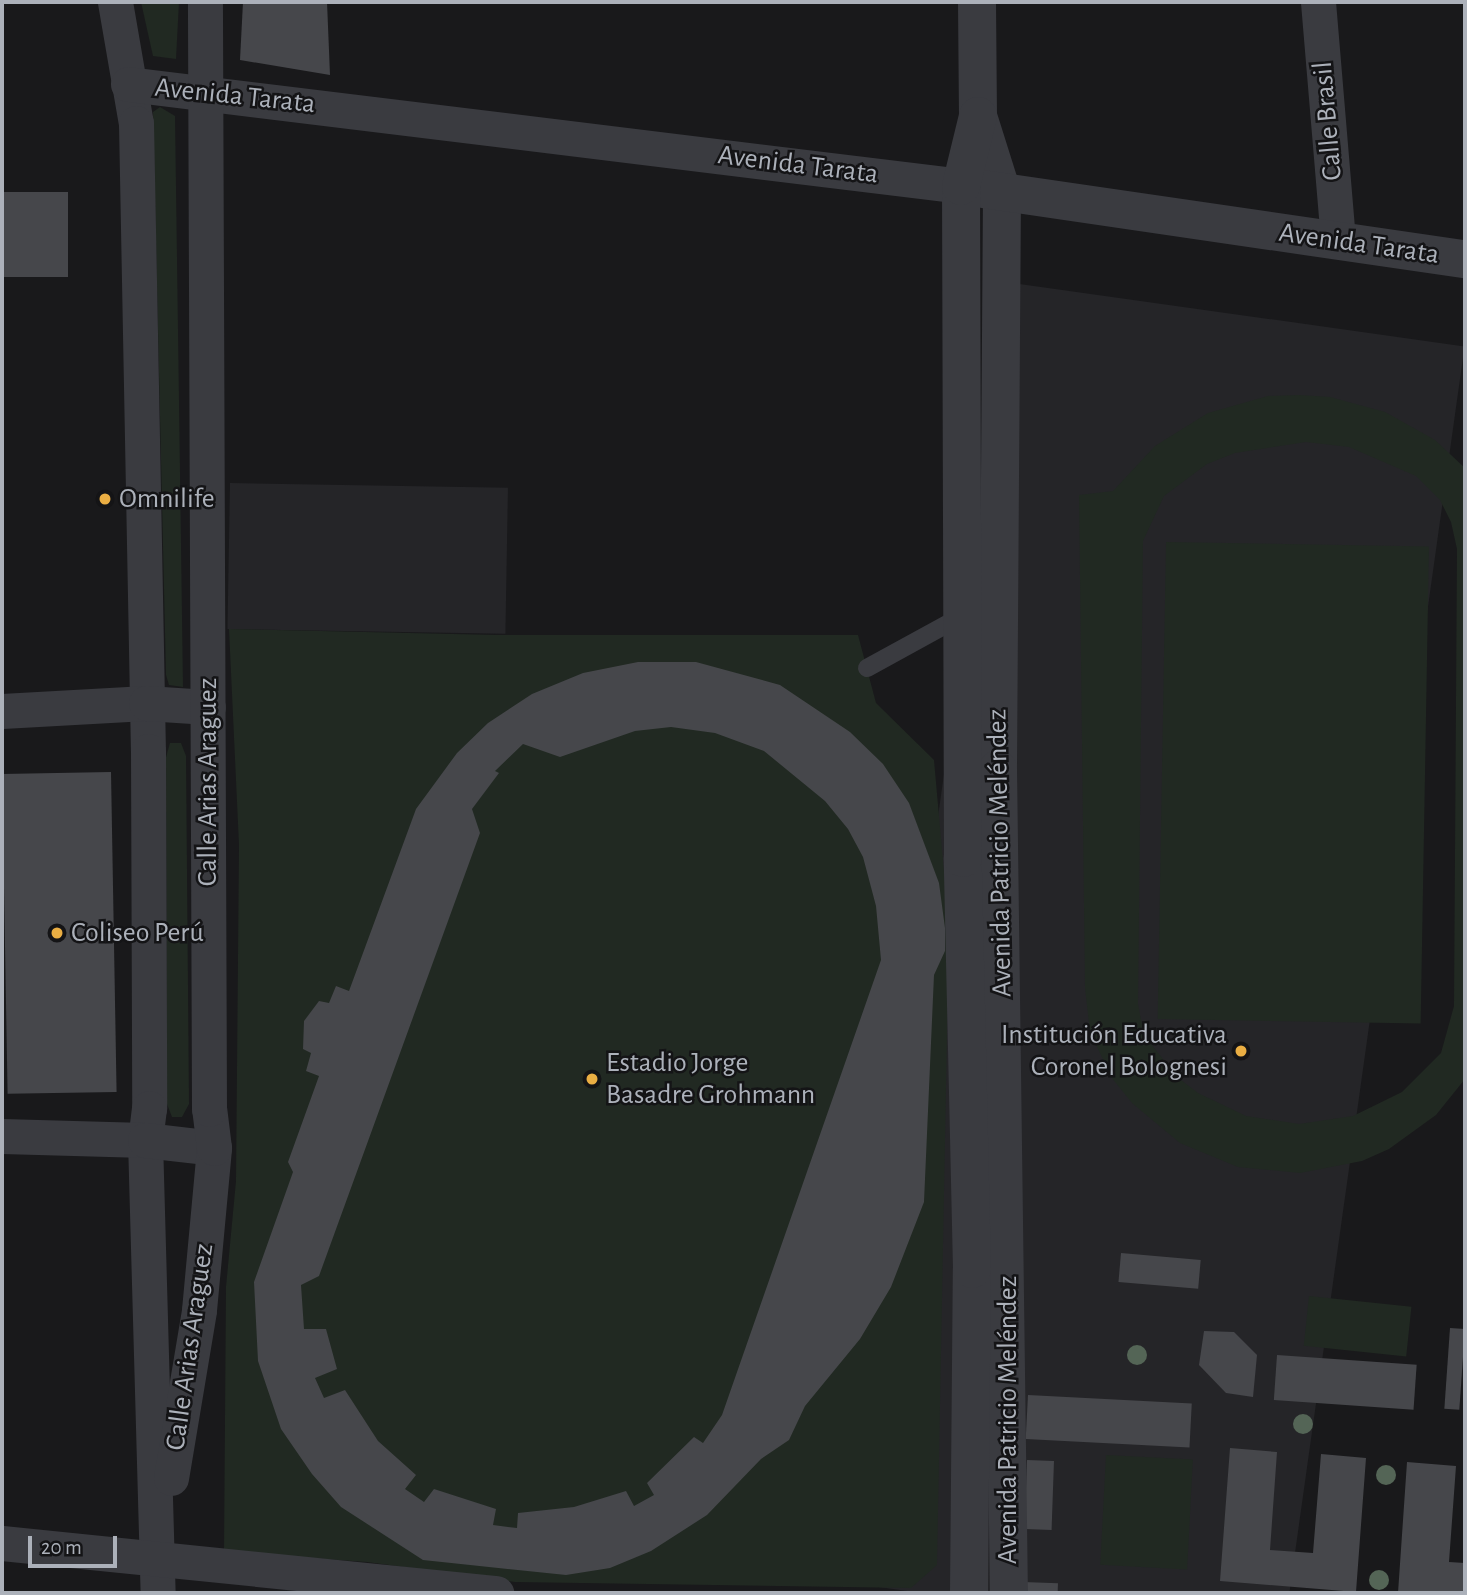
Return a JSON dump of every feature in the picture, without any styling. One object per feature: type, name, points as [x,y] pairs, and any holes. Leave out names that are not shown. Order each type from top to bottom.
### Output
[{"type":"street","name":"Calle Arias Araguez","points":[[115,2],[136,123],[146,703],[149,1108],[145,1140],[158,1593]]},
{"type":"street","name":"Calle Arias Araguez","points":[[158,1557],[199,1310],[214,1148],[209,1109],[205,2]]},
{"type":"street","name":"Avenida Patricio Meléndez","points":[[976,2],[978,116],[961,186],[981,616],[1009,1517],[1009,1593]]},
{"type":"street","name":"Calle Brasil","points":[[1318,2],[1338,240]]},
{"type":"street","name":"Avenida Tarata","points":[[128,84],[207,90],[961,186],[1465,259]]},
{"type":"street","name":"Avenida Patricio Meléndez","points":[[968,1593],[981,616],[1002,192],[978,116]]},
{"type":"street","points":[[2,710],[146,703],[208,707]]},
{"type":"street","points":[[2,1136],[145,1140],[214,1148]]},
{"type":"street","points":[[969,1514],[1009,1517]]},
{"type":"street","points":[[2,1543],[496,1593]]},
{"type":"lane","points":[[867,668],[981,616]]},
{"type":"shaded area","points":[[141,2],[179,2],[176,59],[153,56]]},
{"type":"shaded area","points":[[160,107],[175,116],[183,687],[169,685],[166,675],[153,112]]},
{"type":"shaded area","name":"Institución Educativa Coronel Bolognesi","points":[[1013,283],[1465,346],[1289,1593],[921,1593],[831,1580]]},
{"type":"shaded area","points":[[1268,396],[1330,397],[1385,412],[1435,440],[1465,468],[1465,1079],[1436,1115],[1389,1149],[1362,1161],[1300,1173],[1238,1167],[1180,1143],[1132,1103],[1112,1078],[1090,1032],[1085,988],[1079,495],[1113,491],[1155,446],[1208,413]],"holes":[[[1306,442],[1349,447],[1416,476],[1440,500],[1451,522],[1457,549],[1454,1006],[1441,1053],[1402,1092],[1353,1116],[1299,1124],[1246,1116],[1198,1093],[1177,1077],[1144,1035],[1138,1004],[1143,541],[1164,496],[1207,464],[1235,453]]]},
{"type":"shaded area","points":[[230,483],[508,488],[505,634],[227,629]]},
{"type":"shaded area","points":[[1166,542],[1429,547],[1421,1024],[1158,1019]]},
{"type":"shaded area","name":"Estadio Jorge Basadre Grohmann","points":[[229,629],[497,635],[858,635],[876,703],[934,760],[949,928],[937,1565],[911,1588],[515,1582],[367,1562],[224,1552],[226,1287],[236,1181],[239,845]]},
{"type":"shaded area","points":[[170,743],[181,743],[186,756],[189,1104],[182,1117],[172,1117],[167,1104],[166,757]]},
{"type":"shaded area","points":[[1309,1296],[1411,1307],[1406,1356],[1304,1346]]},
{"type":"shaded area","points":[[1106,1455],[1193,1460],[1187,1569],[1100,1565]]},
{"type":"building","points":[[243,2],[327,2],[330,75],[240,60]]},
{"type":"building","points":[[2,192],[68,192],[68,277],[2,277]]},
{"type":"building","points":[[638,662],[696,662],[780,685],[850,732],[883,764],[909,803],[939,883],[945,951],[934,975],[924,1202],[891,1287],[860,1339],[805,1406],[789,1440],[761,1459],[707,1515],[651,1551],[610,1568],[566,1575],[423,1560],[341,1507],[312,1474],[281,1429],[258,1361],[254,1282],[293,1172],[288,1162],[319,1076],[306,1071],[311,1053],[303,1049],[304,1021],[319,1001],[329,1003],[336,986],[349,991],[416,809],[457,753],[488,723],[532,694],[583,673]],"holes":[[[671,727],[715,733],[764,751],[825,801],[848,829],[863,857],[876,906],[881,960],[722,1415],[703,1443],[694,1437],[647,1483],[654,1495],[634,1506],[626,1491],[574,1507],[518,1513],[517,1528],[493,1525],[496,1509],[434,1489],[424,1502],[405,1489],[416,1475],[378,1441],[345,1390],[324,1398],[315,1378],[337,1369],[326,1329],[304,1329],[301,1285],[319,1276],[480,833],[472,809],[499,773],[495,771],[523,744],[560,757],[635,731]]]},
{"type":"building","name":"Coliseo Perú","points":[[111,772],[117,1092],[8,1094],[2,774]]},
{"type":"building","points":[[1121,1253],[1201,1260],[1198,1289],[1118,1282]]},
{"type":"building","points":[[1450,1328],[1465,1329],[1459,1410],[1444,1409]]},
{"type":"building","points":[[1204,1331],[1234,1332],[1257,1355],[1253,1397],[1226,1393],[1199,1365]]},
{"type":"building","points":[[1277,1355],[1417,1365],[1414,1410],[1274,1400]]},
{"type":"building","points":[[1028,1395],[1192,1404],[1189,1448],[1026,1439]]},
{"type":"building","points":[[1230,1448],[1277,1452],[1270,1550],[1313,1553],[1321,1454],[1366,1458],[1356,1592],[1220,1581]]},
{"type":"building","points":[[1027,1460],[1054,1461],[1052,1530],[1025,1529]]},
{"type":"building","points":[[1407,1462],[1456,1466],[1449,1562],[1465,1563],[1465,1593],[1398,1593]]},
{"type":"building","points":[[1023,1582],[1058,1583],[1058,1593],[1023,1593]]},
{"type":"place","name":"Omnilife","points":[[105,499]]},
{"type":"place","name":"Coliseo Perú","points":[[57,933]]},
{"type":"place","name":"Institución Educativa Coronel Bolognesi","points":[[1241,1051]]},
{"type":"place","name":"Estadio Jorge Basadre Grohmann","points":[[592,1079]]}]
